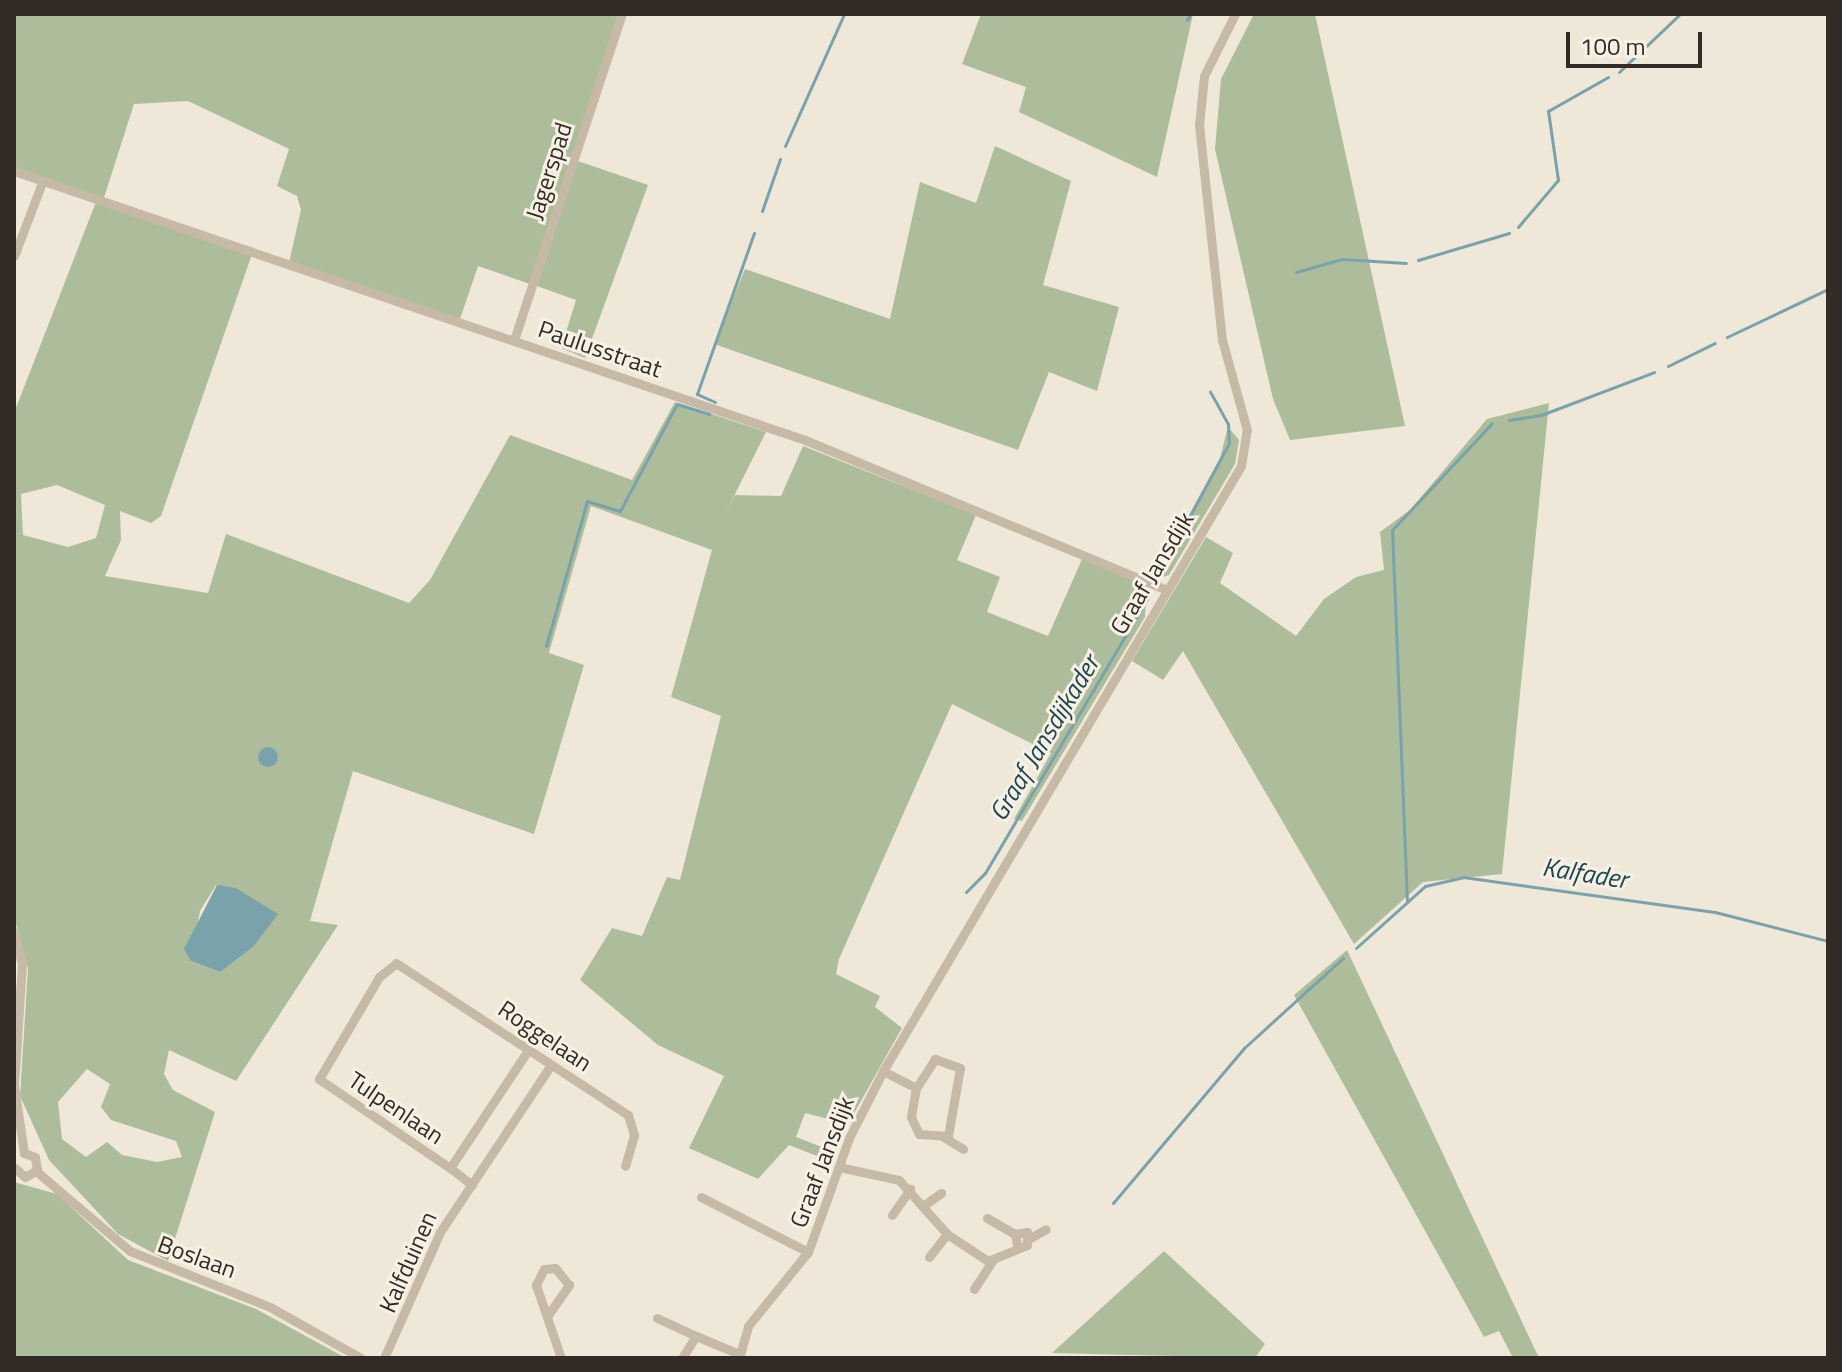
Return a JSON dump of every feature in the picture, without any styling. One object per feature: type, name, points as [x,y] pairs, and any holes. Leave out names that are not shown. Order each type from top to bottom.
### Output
[{"type":"street","name":"Jagerspad","points":[[514,340],[622,14]]},
{"type":"street","name":"Graaf Jansdijk","points":[[739,1356],[748,1326],[808,1252],[839,1167],[883,1071],[1245,448],[1214,285],[1199,125],[1204,76],[1235,14]]},
{"type":"street","name":"Paulusstraat","points":[[14,171],[805,440],[1164,589]]},
{"type":"street","points":[[14,256],[43,180]]},
{"type":"street","points":[[14,932],[22,964],[15,1095],[24,1153],[14,1168],[25,1177],[36,1171]]},
{"type":"street","name":"Roggelaan","points":[[396,963],[628,1115],[634,1135],[625,1166]]},
{"type":"street","name":"Tulpenlaan","points":[[396,963],[371,990],[319,1079],[450,1168]]},
{"type":"street","points":[[472,1185],[450,1168],[528,1050]]},
{"type":"street","points":[[945,1138],[955,1119],[960,1068],[935,1059],[916,1088],[913,1127],[945,1138],[963,1149]]},
{"type":"street","name":"Kalfduinen","points":[[384,1358],[440,1232],[551,1065]]},
{"type":"street","points":[[883,1071],[916,1088]]},
{"type":"street","name":"Boslaan","points":[[24,1153],[37,1160],[36,1171],[130,1251],[270,1307],[361,1358]]},
{"type":"street","points":[[839,1167],[889,1175],[910,1189],[947,1234],[992,1261]]},
{"type":"street","points":[[892,1215],[910,1189]]},
{"type":"street","points":[[924,1205],[941,1193]]},
{"type":"street","points":[[701,1197],[808,1252]]},
{"type":"street","points":[[987,1218],[1016,1239]]},
{"type":"street","points":[[974,1289],[992,1261],[1025,1231],[1030,1238],[1046,1229]]},
{"type":"street","points":[[929,1257],[947,1234]]},
{"type":"street","points":[[548,1315],[569,1285],[555,1268],[537,1280],[561,1358]]},
{"type":"street","points":[[657,1318],[739,1356]]},
{"type":"street","points":[[682,1358],[696,1336]]},
{"type":"green space","points":[[14,14],[618,14],[530,284],[478,266],[458,325],[288,267],[301,210],[297,196],[277,186],[289,149],[188,101],[134,104],[102,204],[252,254],[161,516],[151,523],[120,511],[121,540],[105,576],[208,593],[226,534],[409,603],[430,580],[510,435],[632,480],[675,402],[766,432],[725,514],[735,495],[781,496],[803,446],[976,515],[957,560],[1000,577],[987,612],[1048,636],[1083,557],[1147,585],[1145,617],[1022,821],[1014,819],[1051,753],[952,704],[839,959],[836,974],[880,996],[875,1007],[902,1028],[848,1124],[805,1113],[796,1137],[835,1152],[832,1162],[789,1145],[758,1179],[689,1148],[724,1076],[658,1045],[580,980],[612,928],[642,936],[667,877],[680,880],[721,716],[671,697],[712,550],[591,506],[549,653],[584,665],[534,834],[353,771],[310,921],[338,925],[236,1081],[169,1050],[164,1074],[173,1090],[215,1112],[168,1261],[118,1234],[49,1160],[20,1096],[28,968],[14,917],[14,413],[96,202],[14,175]],"holes":[[[57,485],[105,505],[96,538],[68,547],[23,535],[21,494]],[[216,885],[254,901],[220,972],[191,961],[200,911]],[[87,1069],[110,1084],[101,1107],[111,1120],[176,1141],[182,1157],[157,1162],[122,1155],[107,1142],[86,1157],[62,1139],[58,1102]]]},
{"type":"green space","points":[[981,14],[1193,14],[1157,177],[1019,112],[1026,87],[962,64]]},
{"type":"green space","points":[[1254,14],[1315,14],[1405,426],[1290,440],[1273,399],[1215,149],[1221,79]]},
{"type":"green space","points":[[995,146],[1071,181],[1043,285],[1119,307],[1097,391],[1049,372],[1018,450],[714,344],[745,269],[890,319],[920,182],[976,203]]},
{"type":"green space","points":[[578,161],[648,185],[585,358],[561,348],[576,300],[537,286]]},
{"type":"green space","points":[[1549,403],[1502,874],[1423,882],[1354,944],[1183,651],[1163,680],[1132,661],[1206,537],[1233,553],[1220,583],[1296,636],[1324,599],[1356,577],[1384,570],[1380,532],[1410,510],[1487,419]]},
{"type":"green space","points":[[1228,427],[1239,440],[1235,464],[1169,575],[1154,580],[1220,458]]},
{"type":"green space","points":[[1347,950],[1539,1358],[1513,1358],[1499,1331],[1484,1337],[1294,995]]},
{"type":"green space","points":[[14,1182],[57,1194],[128,1260],[256,1309],[346,1358],[14,1358]]},
{"type":"green space","points":[[1164,1251],[1265,1344],[1255,1358],[1052,1353]]},
{"type":"water","points":[[264,747],[272,747],[278,757],[272,767],[264,767],[258,761],[258,753]]},
{"type":"water","points":[[217,885],[236,888],[278,914],[254,946],[220,972],[191,961],[184,949]]},
{"type":"waterway","points":[[785,146],[844,14]]},
{"type":"waterway","name":"Graaf Jansdijkader","points":[[1187,20],[1190,14]]},
{"type":"waterway","points":[[1619,72],[1680,14]]},
{"type":"waterway","points":[[1518,227],[1558,180],[1548,111],[1608,77]]},
{"type":"waterway","points":[[762,211],[780,159]]},
{"type":"waterway","points":[[715,402],[697,394],[754,233]]},
{"type":"waterway","points":[[1418,260],[1509,233]]},
{"type":"waterway","points":[[1296,272],[1342,259],[1406,263]]},
{"type":"waterway","points":[[1727,337],[1828,289]]},
{"type":"waterway","points":[[1668,366],[1715,343]]},
{"type":"waterway","points":[[1509,420],[1541,415],[1654,372]]},
{"type":"waterway","name":"Graaf Jansdijkader","points":[[1158,575],[1229,443],[1228,424],[1210,392]]},
{"type":"waterway","points":[[546,646],[587,501],[620,511],[677,404],[710,414]]},
{"type":"waterway","points":[[1407,902],[1392,530],[1492,423]]},
{"type":"waterway","name":"Graaf Jansdijkader","points":[[966,892],[985,873],[1148,597]]},
{"type":"waterway","name":"Kalfader","points":[[1356,948],[1425,886],[1463,877],[1715,912],[1828,941]]},
{"type":"waterway","name":"Kalfader","points":[[1113,1203],[1244,1048],[1343,958]]}]
